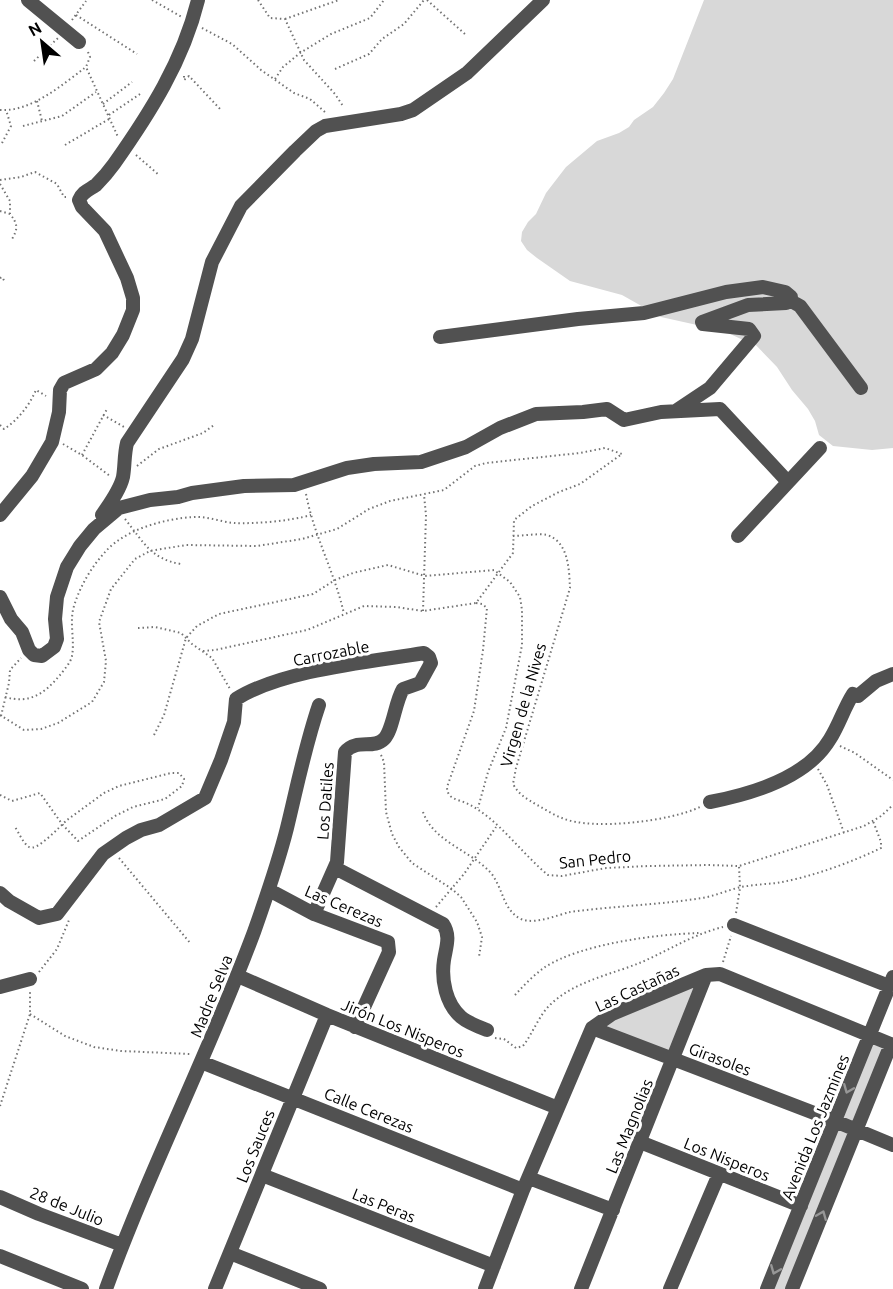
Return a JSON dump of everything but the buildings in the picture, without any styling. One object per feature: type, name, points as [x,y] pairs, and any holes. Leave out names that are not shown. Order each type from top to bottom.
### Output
[{"type":"street","points":[[29,0],[79,42]]},
{"type":"street","points":[[0,515],[32,476],[53,438],[60,390],[64,383],[96,369],[112,354],[133,310],[133,298],[126,278],[105,231],[82,207],[80,198],[82,193],[95,185],[125,148],[154,105],[172,72],[192,23],[198,0]]},
{"type":"street","points":[[0,597],[34,655],[42,656],[54,646],[57,639],[55,619],[57,597],[67,567],[113,499],[121,481],[123,456],[127,443],[183,359],[192,339],[212,262],[241,206],[253,192],[316,131],[326,126],[401,114],[418,107],[467,73],[543,0]]},
{"type":"street","points":[[440,337],[644,313],[726,292],[763,287],[785,292],[791,297],[791,301],[800,306],[861,388]]},
{"type":"street","points":[[675,411],[710,388],[753,336],[748,329],[703,324],[702,322],[748,305],[791,301]]},
{"type":"street","points":[[80,546],[94,529],[119,508],[192,493],[244,486],[278,486],[304,482],[347,468],[374,464],[421,462],[466,447],[500,428],[536,414],[607,409],[624,420],[661,412],[720,409],[788,482]]},
{"type":"street","points":[[738,536],[820,448]]},
{"type":"street","name":"Carrozable","points":[[236,699],[251,689],[289,677],[424,653],[429,657],[431,663],[420,683],[403,688],[394,710],[388,735],[383,741],[377,743]]},
{"type":"street","points":[[710,802],[757,789],[792,774],[813,761],[830,740],[846,705],[854,694],[858,696],[876,681],[893,674]]},
{"type":"street","points":[[0,892],[9,901],[39,918],[57,914],[103,854],[126,838],[141,830],[159,825],[205,798],[234,722],[236,699]]},
{"type":"street","name":"Madre Selva","points":[[106,1289],[144,1188],[203,1058],[269,890],[286,830],[306,742],[319,705]]},
{"type":"street","name":"Los Datiles","points":[[314,914],[335,868],[339,843],[345,752],[349,746],[377,743]]},
{"type":"street","points":[[335,868],[443,924],[448,937],[444,973],[445,988],[450,1003],[462,1018],[486,1030]]},
{"type":"street","name":"Las Cerezas","points":[[269,890],[314,914],[388,942],[389,952],[355,1026]]},
{"type":"street","points":[[734,925],[891,981]]},
{"type":"street","name":"Las Castañas","points":[[485,1289],[526,1184],[592,1028],[612,1014],[706,975],[720,974],[892,1044]]},
{"type":"street","name":"Las Magnolias","points":[[581,1289],[706,975]]},
{"type":"street","name":"Jirón Los Nisperos","points":[[237,976],[327,1015],[558,1108]]},
{"type":"street","points":[[0,987],[30,979]]},
{"type":"street","name":"Avenida Los Jazmines","points":[[767,1289],[891,981]]},
{"type":"street","name":"Los Sauces","points":[[215,1289],[327,1015]]},
{"type":"street","name":"Girasoles","points":[[592,1028],[836,1120]]},
{"type":"street","points":[[792,1289],[892,1044]]},
{"type":"street","name":"Calle Cerezas","points":[[203,1058],[293,1097],[526,1184],[613,1210]]},
{"type":"street","points":[[836,1120],[893,1145]]},
{"type":"street","name":"Los Nisperos","points":[[640,1142],[801,1206]]},
{"type":"street","points":[[670,1289],[718,1174]]},
{"type":"street","name":"Las Peras","points":[[262,1175],[494,1266]]},
{"type":"street","name":"28 de Julio","points":[[0,1197],[122,1245]]},
{"type":"street","points":[[230,1253],[320,1289]]},
{"type":"street","points":[[0,1256],[82,1289]]},
{"type":"path","points":[[152,0],[232,44],[261,70],[294,93],[322,107],[329,117]]},
{"type":"path","points":[[258,0],[270,18],[285,19],[339,0]]},
{"type":"path","points":[[275,79],[283,67],[300,53],[331,34],[370,18],[384,0]]},
{"type":"path","points":[[335,69],[369,54],[382,39],[404,24],[426,0],[467,36]]},
{"type":"path","points":[[76,15],[137,54]]},
{"type":"path","points":[[285,19],[308,66],[335,94],[343,106]]},
{"type":"path","points":[[0,110],[37,100],[86,67],[90,57],[79,42]]},
{"type":"path","points":[[86,67],[122,143],[125,140],[125,148],[159,175]]},
{"type":"path","points":[[172,72],[174,79],[182,70],[184,80],[189,76],[221,110]]},
{"type":"path","points":[[103,104],[132,82]]},
{"type":"path","points":[[23,126],[66,114],[97,92]]},
{"type":"path","points":[[65,145],[140,94]]},
{"type":"path","points":[[37,100],[42,121]]},
{"type":"path","points":[[2,143],[11,126],[6,110]]},
{"type":"path","points":[[12,239],[18,227],[10,214],[10,201],[0,182],[35,172],[57,184],[64,197],[73,195],[80,198]]},
{"type":"path","points":[[0,211],[10,214]]},
{"type":"path","points":[[0,278],[2,277],[5,282]]},
{"type":"path","points":[[0,425],[3,429],[18,417],[36,390],[59,403]]},
{"type":"path","points":[[82,455],[107,408]]},
{"type":"path","points":[[103,415],[134,432]]},
{"type":"path","points":[[53,438],[121,481],[159,449],[203,433],[214,425]]},
{"type":"path","points":[[29,650],[10,670],[1,715],[24,730],[41,729],[58,723],[92,702],[104,682],[106,661],[99,622],[111,589],[135,559],[150,550],[186,545],[257,546],[282,543],[337,529],[369,509],[390,501],[444,489],[475,466],[486,463],[580,453],[605,448],[622,454],[580,484],[532,506],[514,520],[513,554],[476,603],[423,611],[364,606],[307,630],[215,651],[202,651]]},
{"type":"path","points":[[304,482],[311,515],[335,580],[344,614]]},
{"type":"path","points":[[423,611],[426,515],[424,495]]},
{"type":"path","points":[[119,508],[157,557],[167,562],[181,564]]},
{"type":"path","points":[[5,697],[17,700],[40,694],[63,671],[72,657],[73,608],[81,587],[93,566],[107,549],[135,531],[194,517],[234,523],[286,521],[311,515]]},
{"type":"path","name":"Virgen de la Nives","points":[[513,536],[547,535],[558,543],[569,564],[570,580],[570,588],[516,768],[513,784],[518,794],[562,819],[584,824],[657,820],[685,813],[710,802]]},
{"type":"path","points":[[154,735],[164,715],[186,638],[196,626],[219,614],[313,594],[335,580],[388,565],[425,576],[494,570],[510,582],[520,597],[522,645],[506,728],[488,772],[478,808]]},
{"type":"path","name":"San Pedro","points":[[476,603],[487,608],[477,695],[447,792],[451,798],[478,808],[548,875],[562,876],[606,868],[709,864],[739,866],[844,833],[873,821],[893,805]]},
{"type":"path","points":[[138,628],[155,627],[181,633],[212,658],[236,699]]},
{"type":"path","points":[[830,740],[855,753],[893,780]]},
{"type":"path","points":[[377,743],[384,762],[386,812],[392,834],[412,863],[461,897],[477,922],[482,937],[479,957]]},
{"type":"path","points":[[813,761],[828,785],[844,833]]},
{"type":"path","points":[[0,795],[12,801],[40,793],[62,824],[78,841],[115,816],[133,807],[165,799],[182,786],[184,779],[178,773],[171,773],[119,786],[104,793],[62,824],[39,846],[32,848],[27,845],[15,827]]},
{"type":"path","points":[[423,812],[427,824],[490,872],[499,884],[510,911],[523,920],[537,920],[570,912],[704,897],[779,882],[846,864],[881,849],[881,842],[873,821]]},
{"type":"path","points":[[430,917],[497,826]]},
{"type":"path","points":[[111,849],[191,944]]},
{"type":"path","points":[[0,1106],[30,1014],[30,979],[57,949],[69,925],[70,915]]},
{"type":"path","points":[[514,995],[545,968],[561,958],[610,944],[701,933],[734,925]]},
{"type":"path","points":[[486,1030],[496,1039],[504,1039],[516,1048],[522,1046],[550,1005],[564,994],[617,970],[639,963],[701,933]]},
{"type":"path","points":[[30,1014],[65,1036],[94,1047],[203,1058]]},
{"type":"shaded area","points":[[704,0],[893,0],[893,448],[872,450],[833,446],[819,435],[808,409],[777,367],[752,341],[743,340],[724,331],[661,317],[622,295],[570,281],[527,250],[521,241],[522,232],[528,222],[536,214],[546,193],[566,167],[597,141],[629,127],[634,120],[653,107],[664,93],[673,79]]},
{"type":"shaded area","points":[[699,983],[672,1054],[600,1027],[606,1022]]},
{"type":"shaded area","points":[[870,1035],[891,1044],[792,1289],[767,1289]]}]
